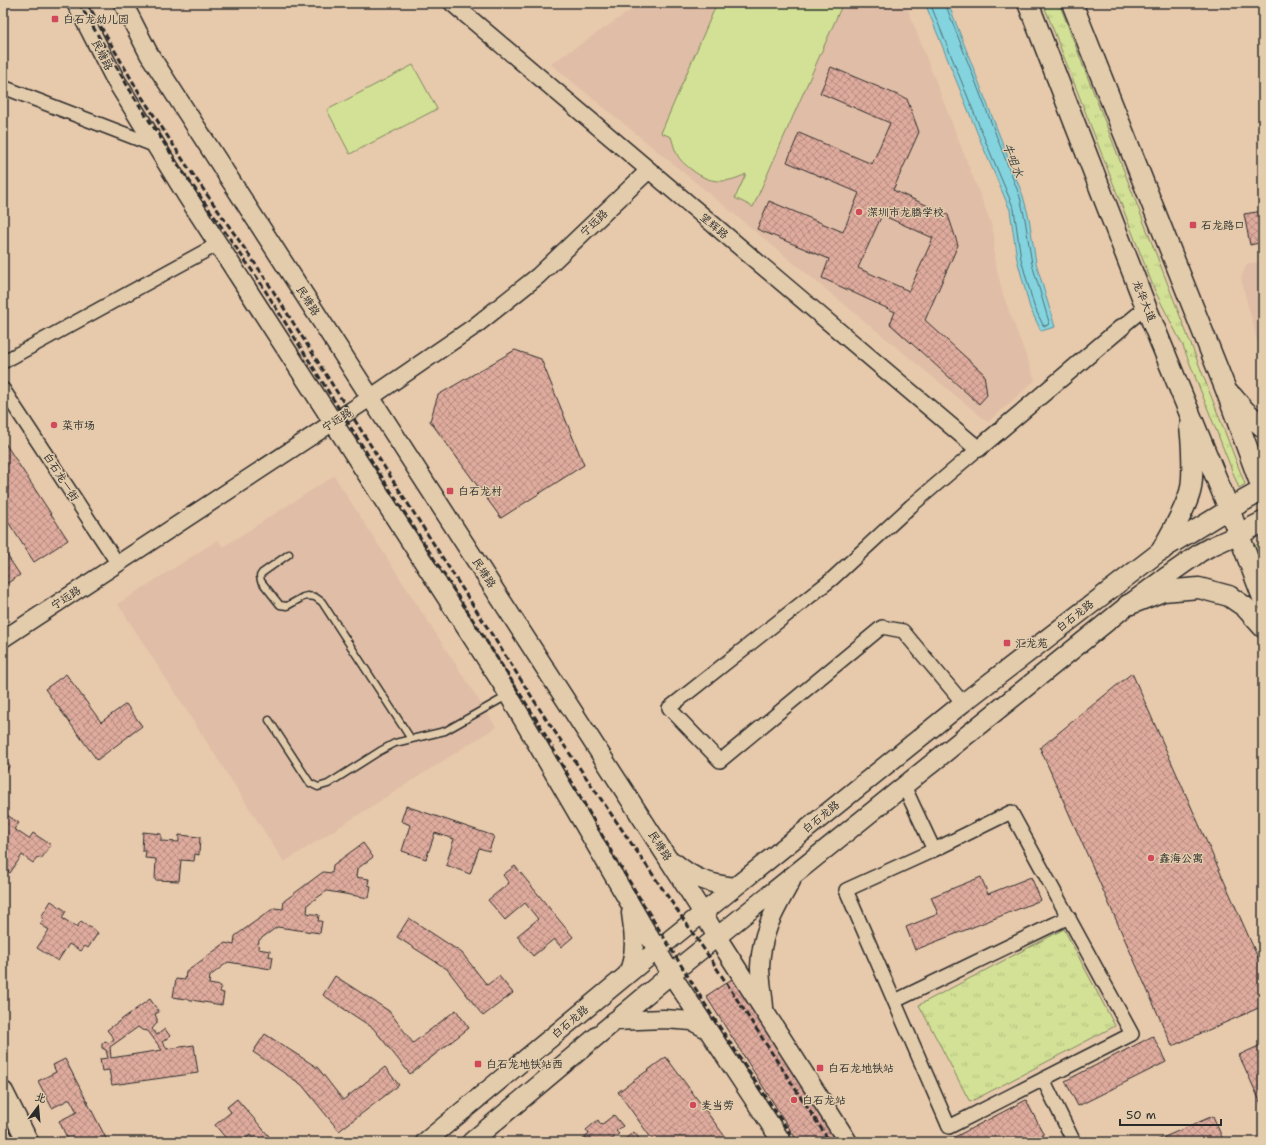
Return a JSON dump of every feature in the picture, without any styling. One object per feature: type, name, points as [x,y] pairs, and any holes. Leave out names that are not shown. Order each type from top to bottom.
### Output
[{"type":"main road","name":"民塘路","points":[[76,3],[115,79],[156,146],[508,695],[671,974],[782,1142]]},
{"type":"main road","name":"民塘路","points":[[123,3],[149,54],[666,855],[764,1012],[848,1142]]},
{"type":"main road","name":"龙华大道","points":[[1028,3],[1146,307],[1229,508],[1263,598]]},
{"type":"main road","points":[[1072,3],[1226,390],[1263,490],[1229,508]]},
{"type":"main road","points":[[1226,390],[1245,411],[1263,427]]},
{"type":"main road","points":[[1162,550],[1180,518],[1190,491],[1192,477],[1191,434],[1183,396]]},
{"type":"main road","name":"白石龙路","points":[[425,1142],[657,950],[963,703],[1162,550],[1229,508]]},
{"type":"main road","points":[[471,1142],[671,974],[1128,605],[1201,552],[1263,522]]},
{"type":"main road","points":[[1128,605],[1163,591],[1199,588],[1229,596],[1245,607],[1263,627]]},
{"type":"main road","points":[[666,855],[684,870],[703,880],[717,885],[735,887]]},
{"type":"main road","points":[[764,1012],[760,968],[762,945],[770,920],[796,873]]},
{"type":"main road","points":[[627,976],[631,967],[634,951],[634,935],[629,902]]},
{"type":"main road","points":[[614,1021],[664,1019],[692,1021],[707,1029]]},
{"type":"main road","points":[[3,1092],[28,1142]]},
{"type":"street","name":"望辉路","points":[[452,3],[648,171],[978,449]]},
{"type":"street","points":[[3,87],[156,146]]},
{"type":"street","name":"宁远路","points":[[3,639],[370,398],[468,330],[509,300],[538,276],[648,171]]},
{"type":"street","points":[[3,362],[218,244]]},
{"type":"street","points":[[963,703],[903,632],[882,627],[720,760],[669,708],[832,579],[911,506],[1146,307]]},
{"type":"street","name":"白石龙一街","points":[[3,389],[118,564]]},
{"type":"street","points":[[904,786],[934,850]]},
{"type":"street","points":[[1012,812],[1132,1034],[949,1127],[846,890],[934,850],[1012,812]]},
{"type":"street","points":[[895,1002],[1068,917]]},
{"type":"street","points":[[1043,1079],[1074,1142]]},
{"type":"lane","points":[[289,554],[262,573],[260,576],[261,581],[280,605],[287,606],[307,596],[322,602],[411,739]]},
{"type":"lane","points":[[269,720],[310,783],[318,787],[328,784],[395,743],[444,731],[508,695]]},
{"type":"shaded area","name":"深圳市龙腾学校","points":[[642,3],[905,3],[990,221],[994,235],[994,259],[1003,295],[1035,380],[988,422],[551,64]]},
{"type":"shaded area","points":[[1263,261],[1263,363],[1241,278],[1247,264]]},
{"type":"shaded area","points":[[334,476],[496,727],[284,862],[118,604],[218,540],[223,547]]},
{"type":"green space","points":[[717,3],[843,3],[753,207],[735,198],[746,174],[732,180],[725,181],[705,178],[683,163],[676,152],[671,137],[661,133]]},
{"type":"green space","points":[[1043,3],[1059,3],[1245,484],[1239,488],[1183,346],[1155,291]]},
{"type":"green space","points":[[413,65],[437,109],[350,154],[327,110]]},
{"type":"green space","points":[[1261,541],[1263,542],[1263,570],[1255,546]]},
{"type":"green space","points":[[1064,929],[1115,1026],[970,1102],[919,1005]]},
{"type":"water","points":[[925,3],[948,3],[1023,196],[1029,218],[1036,263],[1055,327],[1041,331],[1030,308],[1017,259],[1010,210]]},
{"type":"building","points":[[831,67],[907,99],[919,132],[893,190],[948,215],[958,245],[925,320],[984,374],[987,395],[979,404],[890,324],[895,312],[822,278],[829,259],[757,229],[769,201],[843,232],[859,193],[787,162],[799,133],[872,164],[890,123],[820,93]],"holes":[[[882,215],[933,238],[909,291],[858,268]]]},
{"type":"building","points":[[1263,211],[1263,242],[1250,245],[1244,214]]},
{"type":"building","points":[[515,350],[541,359],[584,465],[501,518],[430,421],[438,395]]},
{"type":"building","points":[[3,440],[68,540],[34,562],[3,514]]},
{"type":"building","points":[[3,549],[20,575],[3,586]]},
{"type":"building","name":"鑫海公寓","points":[[1132,673],[1263,969],[1263,1006],[1172,1046],[1040,748]]},
{"type":"building","points":[[66,674],[101,722],[126,704],[142,726],[97,760],[45,689]]},
{"type":"building","points":[[3,760],[10,765],[3,776]]},
{"type":"building","points":[[406,806],[494,836],[489,851],[479,848],[470,874],[446,865],[454,839],[435,833],[426,859],[402,851],[410,825],[401,821]]},
{"type":"building","points":[[4,813],[19,823],[14,829],[29,839],[33,833],[51,845],[41,859],[37,857],[33,863],[22,855],[10,873],[3,868]]},
{"type":"building","points":[[143,832],[161,834],[161,841],[179,842],[179,835],[200,837],[199,855],[195,854],[194,861],[181,860],[179,881],[155,880],[156,859],[145,858],[146,851],[142,851]]},
{"type":"building","points":[[363,843],[373,857],[357,869],[356,877],[369,879],[368,885],[371,886],[369,898],[327,891],[308,904],[307,913],[319,915],[318,921],[322,921],[320,933],[277,927],[259,940],[258,949],[270,951],[269,956],[273,957],[271,969],[228,962],[210,976],[209,984],[221,986],[220,992],[224,993],[222,1005],[173,997],[176,979],[185,980],[186,972],[225,943],[234,945],[235,936],[274,908],[283,909],[284,901],[323,872],[332,873],[333,865]]},
{"type":"building","points":[[515,866],[573,937],[561,947],[554,939],[533,956],[517,936],[538,919],[525,903],[505,920],[488,900],[509,883],[503,875]]},
{"type":"building","points":[[981,877],[988,894],[1031,877],[1041,900],[915,950],[906,927],[938,914],[931,897]]},
{"type":"building","points":[[51,901],[66,911],[62,918],[77,927],[81,921],[98,933],[88,948],[85,946],[81,951],[69,944],[58,961],[37,948],[49,930],[40,924],[44,919],[41,917]]},
{"type":"building","points":[[409,918],[462,953],[487,985],[499,976],[513,993],[483,1016],[447,969],[397,937]]},
{"type":"building","name":"白石龙站","points":[[738,975],[843,1142],[798,1142],[706,996]]},
{"type":"building","points":[[335,976],[389,1011],[413,1043],[456,1010],[469,1028],[410,1074],[373,1028],[323,995]]},
{"type":"building","points":[[150,999],[159,1012],[155,1014],[157,1023],[152,1029],[157,1035],[165,1029],[170,1036],[162,1042],[167,1049],[194,1045],[198,1073],[112,1085],[109,1070],[102,1071],[100,1059],[108,1058],[106,1050],[102,1048],[102,1044],[105,1041],[109,1043],[114,1039],[107,1030]],"holes":[[[138,1027],[142,1030],[148,1031],[162,1050],[111,1058],[110,1047]]]},
{"type":"building","points":[[265,1034],[318,1068],[343,1100],[385,1067],[399,1085],[339,1131],[302,1085],[253,1052]]},
{"type":"building","points":[[1153,1036],[1166,1062],[1078,1106],[1065,1081]]},
{"type":"building","points":[[1263,1044],[1263,1108],[1239,1055]]},
{"type":"building","points":[[666,1057],[729,1142],[654,1142],[618,1092]]},
{"type":"building","points":[[65,1059],[108,1142],[93,1142],[91,1139],[85,1142],[69,1142],[59,1121],[77,1112],[70,1099],[52,1108],[38,1081],[56,1072],[53,1065]]},
{"type":"building","points":[[237,1099],[274,1142],[256,1142],[250,1135],[242,1142],[229,1142],[215,1125],[231,1112],[227,1107]]},
{"type":"building","points":[[1026,1100],[1044,1135],[1030,1142],[945,1142]]},
{"type":"building","points":[[614,1115],[623,1126],[616,1131],[619,1134],[608,1142],[580,1142],[589,1134],[586,1130],[598,1120],[601,1125]]},
{"type":"building","points":[[1213,1116],[1224,1142],[1153,1142]]},
{"type":"building","points":[[634,1132],[642,1142],[621,1142]]},
{"type":"railway","points":[[79,3],[134,97],[179,166],[258,279],[538,722],[615,858],[713,1017],[796,1142]]},
{"type":"railway","points":[[87,3],[140,94],[185,163],[263,275],[546,719],[710,958],[830,1142]]},
{"type":"place","name":"白石龙幼儿园","points":[[55,19]]},
{"type":"place","name":"深圳市龙腾学校","points":[[859,212]]},
{"type":"place","name":"石龙路口","points":[[1193,225]]},
{"type":"place","name":"菜市场","points":[[54,425]]},
{"type":"place","name":"白石龙村","points":[[450,491]]},
{"type":"place","name":"汇龙苑","points":[[1007,643]]},
{"type":"place","name":"鑫海公寓","points":[[1151,858]]},
{"type":"place","name":"白石龙地铁站西","points":[[478,1064]]},
{"type":"place","name":"白石龙地铁站","points":[[820,1068]]},
{"type":"place","name":"白石龙站","points":[[794,1100]]},
{"type":"place","name":"麦当劳","points":[[693,1105]]},
{"type":"water label","name":"牛咀水","points":[[1013,160]]}]
